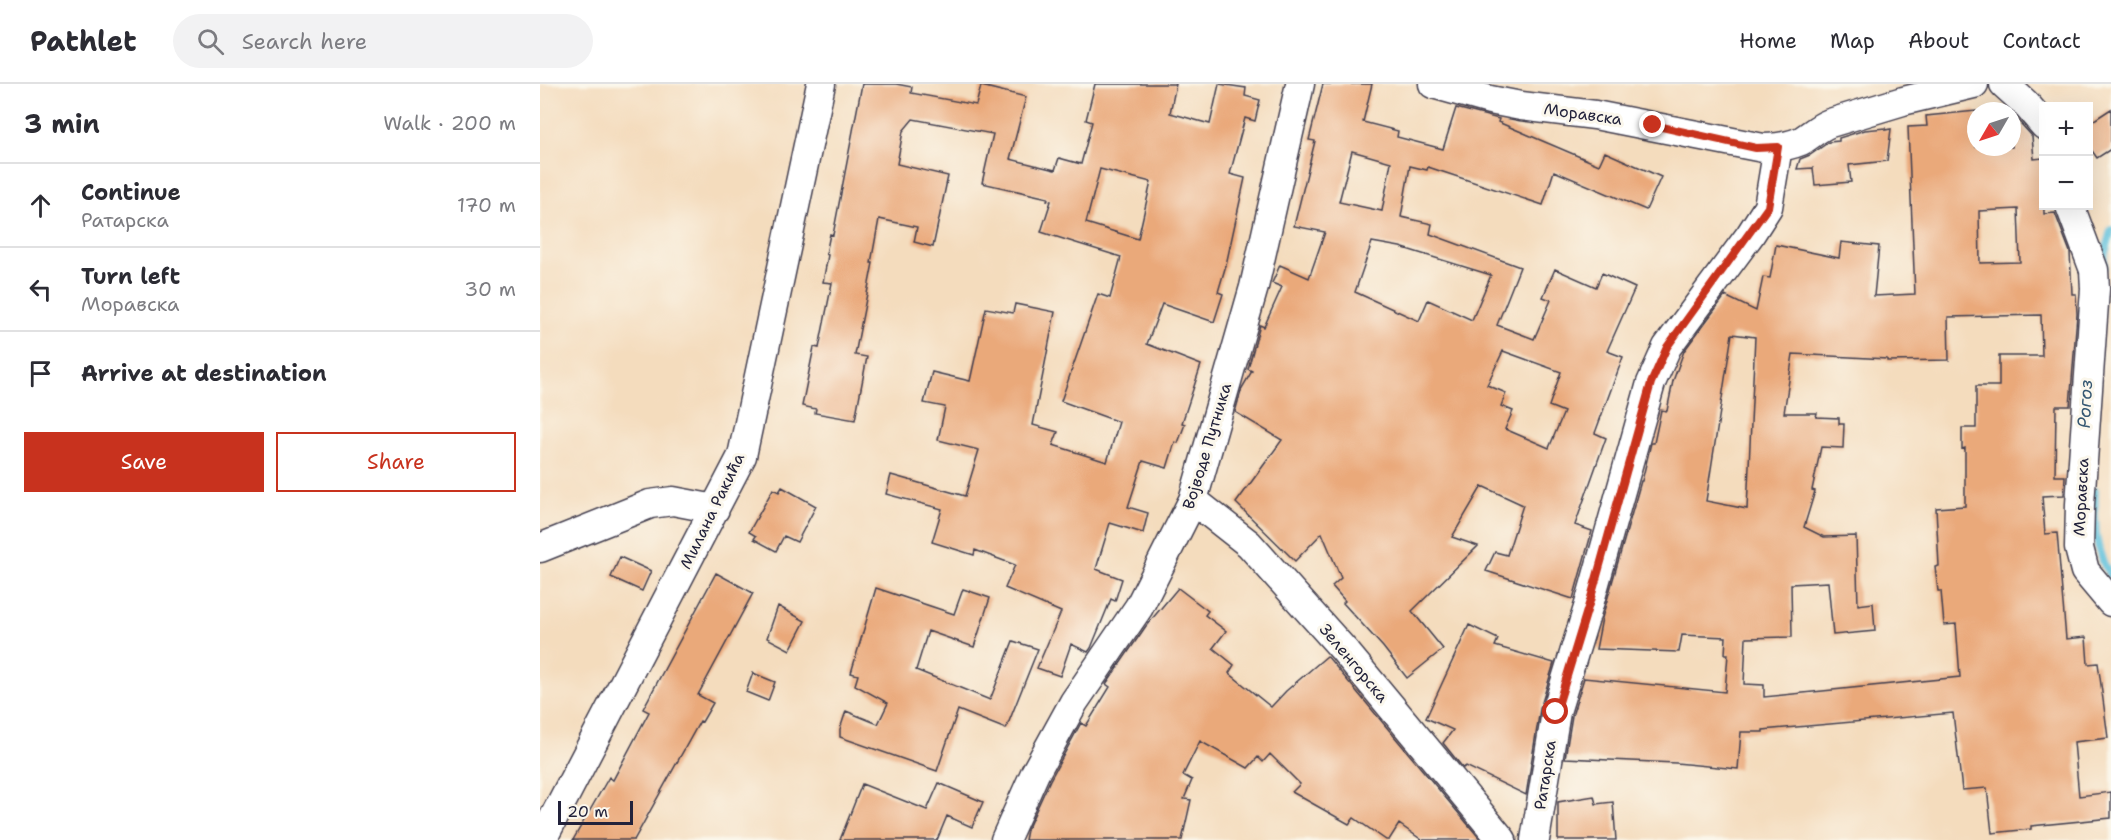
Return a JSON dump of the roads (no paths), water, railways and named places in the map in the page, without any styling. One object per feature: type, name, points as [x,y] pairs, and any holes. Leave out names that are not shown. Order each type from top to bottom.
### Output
[{"type":"street","name":"Милана Ракића","points":[[542,840],[742,456],[821,84]]},
{"type":"street","name":"Војводе Путника","points":[[1005,840],[1035,773],[1074,702],[1139,608],[1193,500],[1254,287],[1300,84]]},
{"type":"street","name":"Моравска","points":[[1433,84],[1490,100],[1606,117],[1756,148],[1778,147],[1802,140],[1830,123],[1903,101],[1974,84]]},
{"type":"street","points":[[2004,84],[2025,103],[2039,120]]},
{"type":"street","name":"Ратарска","points":[[1535,840],[1556,712],[1590,601],[1651,383],[1667,347],[1768,207],[1778,147]]},
{"type":"street","name":"Моравска","points":[[2072,210],[2094,270],[2095,289],[2079,548],[2085,571],[2111,602]]},
{"type":"street","name":"Зеленгорска","points":[[1193,500],[1249,544],[1344,650],[1502,840]]},
{"type":"street","points":[[540,548],[650,504],[673,501],[715,508]]},
{"type":"waterway","name":"Рогоз","points":[[2104,266],[2111,230]]},
{"type":"waterway","name":"Рогоз","points":[[2095,491],[2095,525],[2098,546],[2111,577]]}]
